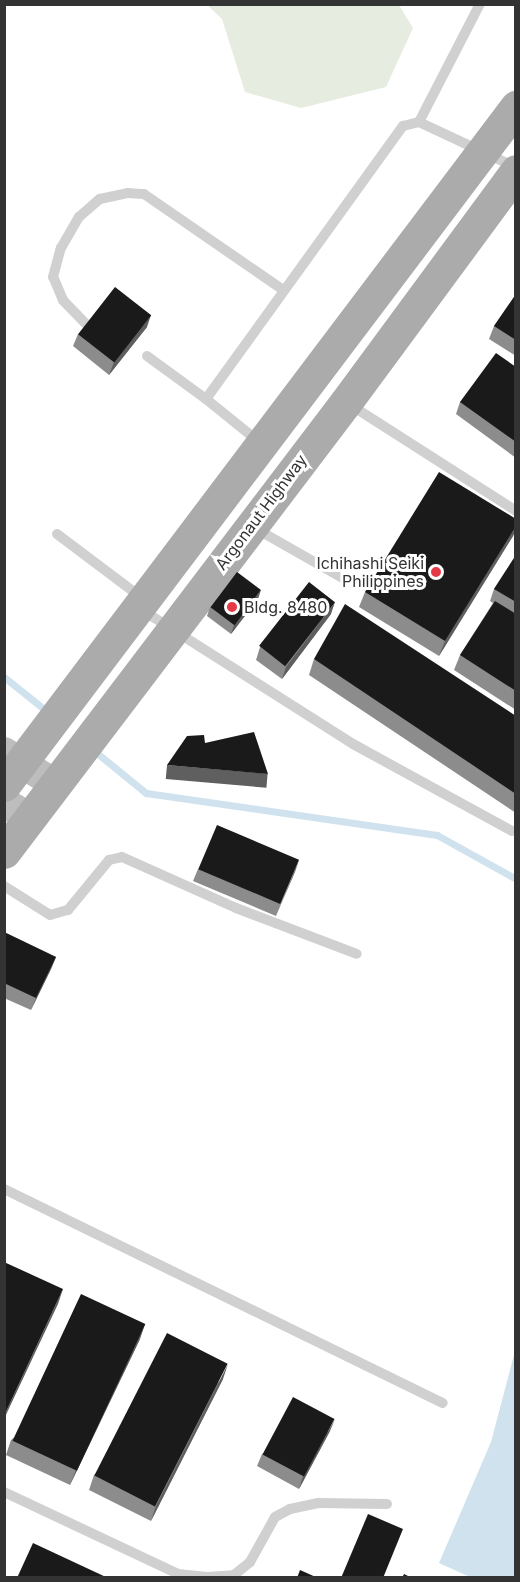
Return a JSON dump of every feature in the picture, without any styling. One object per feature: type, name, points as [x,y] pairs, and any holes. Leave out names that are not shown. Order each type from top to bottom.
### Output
[{"type":"main road","points":[[10,766],[140,602],[485,151],[516,107]]},
{"type":"main road","name":"Argonaut Highway","points":[[4,852],[17,810],[56,784],[250,525],[346,402],[516,169]]},
{"type":"street","points":[[10,766],[56,784]]},
{"type":"lane","points":[[419,122],[480,4]]},
{"type":"lane","points":[[206,399],[403,126],[419,122],[485,151],[516,169]]},
{"type":"lane","points":[[85,323],[63,300],[53,277],[61,248],[79,217],[100,200],[128,193],[144,194],[283,290]]},
{"type":"lane","points":[[147,356],[261,443]]},
{"type":"lane","points":[[346,402],[516,511]]},
{"type":"lane","points":[[250,525],[344,579]]},
{"type":"lane","points":[[57,534],[140,602],[172,632],[353,744],[512,831]]},
{"type":"lane","points":[[4,886],[50,915],[68,910],[110,860],[123,857],[236,908],[357,954]]},
{"type":"lane","points":[[4,1189],[443,1402]]},
{"type":"lane","points":[[4,1492],[178,1574],[207,1577],[234,1575],[250,1562],[275,1517],[290,1509],[319,1503],[387,1504]]},
{"type":"shaded area","points":[[207,5],[399,5],[413,28],[386,87],[301,108],[245,92],[222,19]]},
{"type":"water","points":[[515,1351],[515,1577],[470,1577],[439,1563],[491,1442]]},
{"type":"building","points":[[115,287],[151,315],[114,363],[78,334]]},
{"type":"building","points":[[516,294],[516,340],[494,326]]},
{"type":"building","points":[[496,353],[516,367],[516,442],[460,402]]},
{"type":"building","name":"Ichihashi Seiki Philippines","points":[[439,472],[516,519],[516,526],[445,641],[365,592]]},
{"type":"building","points":[[516,555],[516,602],[494,589]]},
{"type":"building","name":"Bldg. 8480","points":[[237,572],[261,590],[234,625],[211,607]]},
{"type":"building","points":[[309,582],[335,602],[285,666],[259,646]]},
{"type":"building","points":[[495,601],[516,614],[516,691],[460,655]]},
{"type":"building","points":[[345,604],[516,716],[516,794],[314,659]]},
{"type":"building","points":[[254,732],[268,774],[167,765],[187,736],[204,735],[205,743]]},
{"type":"building","points":[[217,825],[299,860],[280,904],[198,869]]},
{"type":"building","points":[[4,932],[56,957],[36,998],[4,983]]},
{"type":"building","points":[[4,1262],[63,1289],[4,1416]]},
{"type":"building","points":[[81,1294],[145,1324],[77,1471],[13,1441]]},
{"type":"building","points":[[167,1333],[228,1364],[155,1506],[94,1476]]},
{"type":"building","points":[[293,1397],[334,1419],[304,1476],[262,1454]]},
{"type":"building","points":[[368,1514],[403,1529],[383,1578],[341,1578]]},
{"type":"building","points":[[33,1543],[108,1578],[17,1578]]},
{"type":"building","points":[[300,1570],[318,1578],[297,1578]]},
{"type":"waterway","points":[[4,677],[49,713]]},
{"type":"waterway","points":[[92,749],[146,793],[437,835],[516,879]]},
{"type":"place","name":"Ichihashi Seiki Philippines","points":[[436,572]]},
{"type":"place","name":"Bldg. 8480","points":[[232,607]]}]
